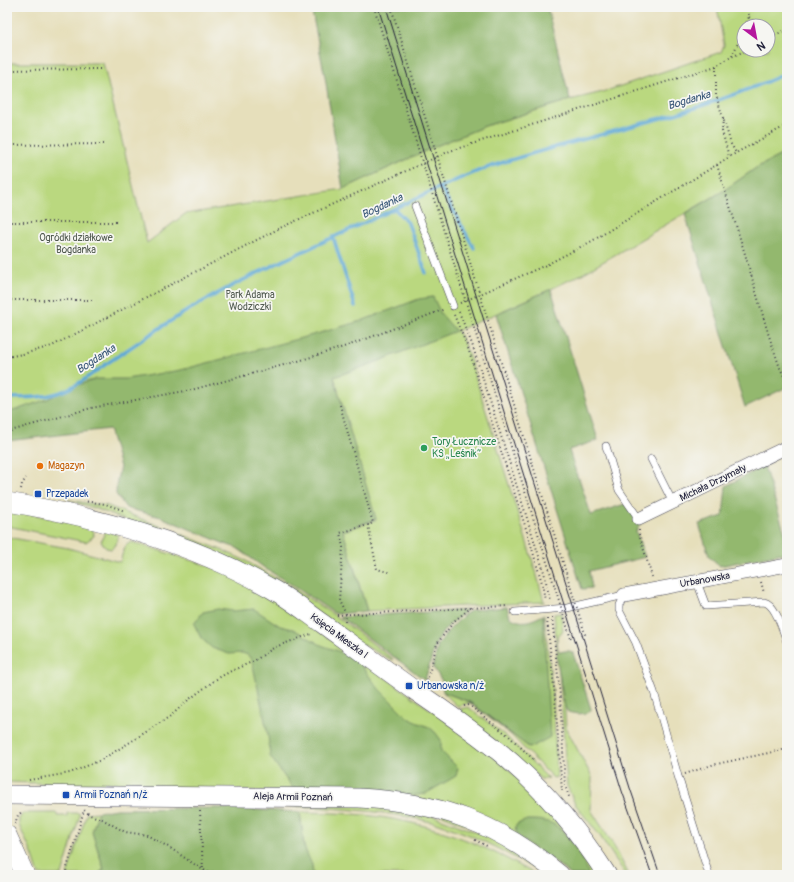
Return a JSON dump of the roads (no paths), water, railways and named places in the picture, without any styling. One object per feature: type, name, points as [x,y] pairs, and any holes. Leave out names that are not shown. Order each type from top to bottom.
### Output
[{"type":"street","name":"Michała Drzymały","points":[[639,519],[787,447]]},
{"type":"street","name":"Księcia Mieszka I","points":[[7,502],[95,520],[148,535],[195,552],[235,569],[332,622],[513,764],[563,815],[592,852],[607,875]]},
{"type":"street","name":"Urbanowska","points":[[624,595],[787,566]]},
{"type":"street","name":"Aleja Armii Poznań","points":[[7,795],[359,798],[405,802],[456,814],[492,829],[527,850],[560,875]]},
{"type":"street","points":[[9,827],[26,875]]},
{"type":"lane","points":[[415,206],[454,305]]},
{"type":"lane","points":[[606,446],[619,490],[639,519]]},
{"type":"lane","points":[[651,459],[670,497],[677,500]]},
{"type":"lane","points":[[697,582],[706,606],[749,602],[769,603],[774,610],[787,642]]},
{"type":"lane","points":[[515,612],[567,608],[624,595]]},
{"type":"lane","points":[[624,595],[619,605],[619,610],[636,643],[642,660],[666,731],[678,776],[709,875]]},
{"type":"waterway","name":"Bogdanka","points":[[7,398],[42,397],[69,389],[171,321],[235,284],[434,190],[467,176],[501,163],[537,152],[717,101],[787,73]]},
{"type":"waterway","points":[[441,188],[474,248]]},
{"type":"waterway","points":[[395,209],[408,223],[426,273]]},
{"type":"waterway","points":[[333,237],[355,306]]},
{"type":"tram line","points":[[378,7],[622,791],[652,875]]},
{"type":"tram line","points":[[386,7],[630,788],[660,875]]},
{"type":"tram line","points":[[7,867],[11,875]]},
{"type":"place","name":"Tory Łucznicze KS „Leśnik”","points":[[424,448]]},
{"type":"place","name":"Magazyn","points":[[40,466]]},
{"type":"place","name":"Przepadek","points":[[38,494]]},
{"type":"place","name":"Urbanowska n/ż","points":[[409,686]]},
{"type":"place","name":"Armii Poznań n/ż","points":[[66,795]]},
{"type":"park label","name":"Ogródki działkowe Bogdanka","points":[[76,244]]},
{"type":"park label","name":"Park Adama Wodziczki","points":[[250,300]]}]
